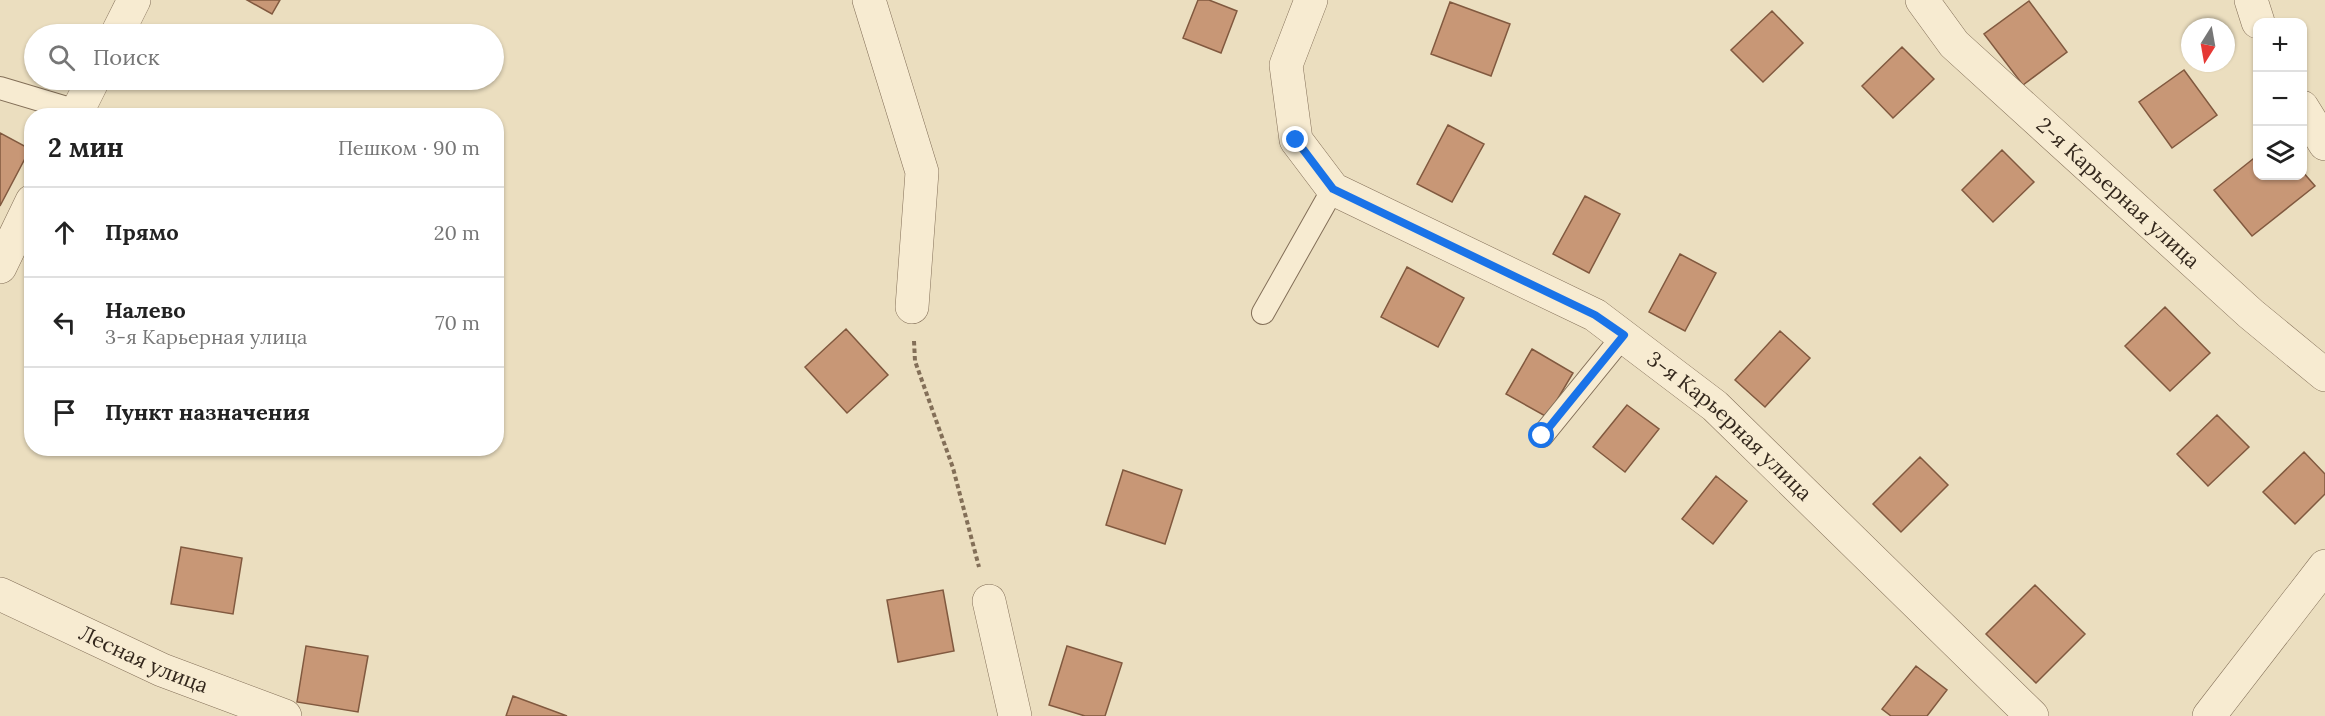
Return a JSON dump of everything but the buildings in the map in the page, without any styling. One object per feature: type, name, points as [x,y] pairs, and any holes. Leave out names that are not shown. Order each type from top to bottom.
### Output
[{"type":"street","points":[[122,24],[134,0]]},
{"type":"street","points":[[869,0],[922,172],[912,308]]},
{"type":"street","name":"3-я Карьерная улица","points":[[1311,0],[1286,65],[1296,140],[1333,189],[1595,315],[1624,335],[1715,406],[2032,716]]},
{"type":"street","name":"2-я Карьерная улица","points":[[1922,0],[1954,44],[2251,314],[2325,375]]},
{"type":"street","points":[[2251,0],[2257,18]]},
{"type":"street","points":[[79,108],[88,90]]},
{"type":"street","points":[[2307,115],[2325,144]]},
{"type":"street","points":[[0,267],[24,218]]},
{"type":"street","points":[[2210,716],[2325,566]]},
{"type":"street","name":"Лесная улица","points":[[1,596],[162,670],[285,716]]},
{"type":"street","points":[[989,601],[1014,716]]},
{"type":"lane","points":[[0,88],[61,108]]},
{"type":"lane","points":[[1263,313],[1333,189]]},
{"type":"lane","points":[[1542,436],[1624,335]]},
{"type":"path","points":[[912,308],[915,361],[953,468],[989,601]]},
{"type":"route","points":[[1296,140],[1333,189],[1595,315],[1624,335],[1542,436]]}]
